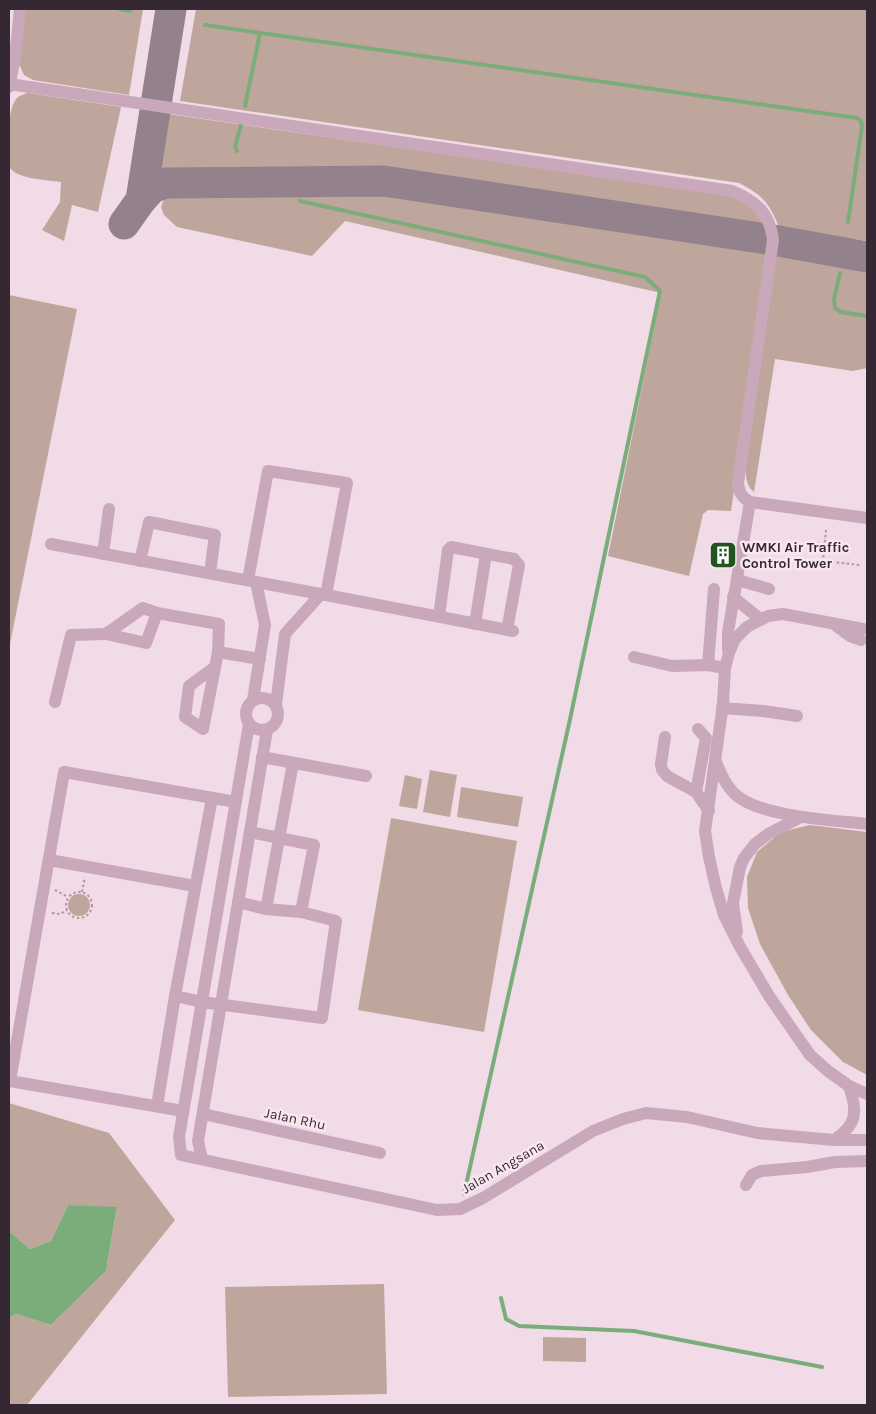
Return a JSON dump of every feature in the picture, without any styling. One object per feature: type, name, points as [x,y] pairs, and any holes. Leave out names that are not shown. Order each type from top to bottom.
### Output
[{"type":"street","points":[[20,9],[15,57],[9,85],[732,191],[749,198],[758,205],[766,216],[772,229],[773,240],[738,483],[739,492],[744,499],[750,502],[867,518]]},
{"type":"street","points":[[249,724],[257,730],[267,730],[276,724],[279,714],[276,704],[285,634],[324,594],[347,483],[268,471],[252,581],[265,626],[253,700]]},
{"type":"street","points":[[729,653],[727,641],[733,597],[750,502]]},
{"type":"street","points":[[103,554],[109,509]]},
{"type":"street","points":[[140,561],[149,522],[216,535],[210,573]]},
{"type":"street","points":[[51,544],[324,594],[510,631],[519,565],[514,560],[451,547],[448,550],[439,616]]},
{"type":"street","points":[[475,624],[486,554]]},
{"type":"street","points":[[737,580],[769,589]]},
{"type":"street","points":[[708,665],[714,590]]},
{"type":"street","points":[[733,597],[760,619]]},
{"type":"street","points":[[106,634],[143,608],[219,624],[218,652],[203,730],[185,717],[189,686],[215,667]]},
{"type":"street","points":[[55,702],[71,635],[106,634],[146,643],[157,612]]},
{"type":"street","points":[[862,634],[831,622],[783,614],[760,619],[747,627],[735,639],[725,668],[716,762],[706,831],[709,857],[724,915],[769,996],[810,1054],[828,1071],[849,1086],[867,1094]]},
{"type":"street","points":[[218,652],[260,659]]},
{"type":"street","points":[[634,657],[672,666],[708,665],[725,668]]},
{"type":"street","points":[[236,802],[64,772],[10,1081],[183,1111],[202,1002],[236,802],[249,724],[246,715],[247,706],[253,700],[261,698],[269,699],[276,704]]},
{"type":"street","points":[[722,708],[763,710],[797,716]]},
{"type":"street","points":[[696,792],[706,738],[698,729]]},
{"type":"street","points":[[202,1159],[198,1141],[267,730]]},
{"type":"street","points":[[665,737],[662,770],[667,776],[696,792],[709,811]]},
{"type":"street","points":[[262,758],[366,776]]},
{"type":"street","points":[[716,762],[729,787],[744,801],[761,808],[801,817],[867,824]]},
{"type":"street","points":[[266,908],[293,763]]},
{"type":"street","points":[[157,1106],[175,996],[212,798]]},
{"type":"street","points":[[740,945],[733,903],[744,858],[755,844],[768,834],[801,817]]},
{"type":"street","points":[[250,832],[314,845],[301,912]]},
{"type":"street","points":[[48,860],[195,886]]},
{"type":"street","points":[[175,996],[202,1002],[322,1018],[336,921],[301,912],[266,908],[238,902]]},
{"type":"street","points":[[834,1140],[853,1121],[853,1097],[849,1086]]},
{"type":"street","name":"Jalan Angsana","points":[[183,1111],[179,1137],[181,1155],[437,1210],[460,1209],[483,1198],[593,1131],[623,1119],[646,1113],[688,1117],[757,1133],[834,1140],[867,1140]]},
{"type":"street","name":"Jalan Rhu","points":[[203,1114],[380,1153]]},
{"type":"street","points":[[746,1185],[752,1175],[761,1171],[807,1167],[835,1162],[867,1161]]},
{"type":"path","points":[[826,530],[823,561],[860,566]]},
{"type":"path","points":[[817,543],[830,545]]},
{"type":"path","points":[[82,892],[91,900],[92,906],[90,911],[81,918],[75,918],[66,910],[66,901],[72,893],[82,892]]},
{"type":"path","points":[[40,910],[60,914],[66,910]]},
{"type":"shaded area","points":[[24,9],[143,9],[129,95],[33,80],[24,75],[19,64]]},
{"type":"shaded area","points":[[196,9],[867,9],[867,241],[780,229],[765,201],[739,183],[180,101]]},
{"type":"shaded area","points":[[28,93],[121,107],[98,212],[72,205],[64,241],[42,230],[60,202],[61,182],[17,174],[9,166],[9,130],[13,103],[21,95]]},
{"type":"shaded area","points":[[168,114],[729,195],[751,208],[766,229],[391,172],[361,170],[170,174],[162,170],[159,163]]},
{"type":"shaded area","points":[[355,185],[390,188],[768,246],[767,267],[731,511],[708,510],[703,514],[689,576],[608,556],[661,293],[345,221],[312,256],[177,227],[164,215],[161,207],[168,193],[207,189]]},
{"type":"shaded area","points":[[776,249],[867,264],[867,368],[853,371],[775,359],[754,492],[747,481],[746,459]]},
{"type":"shaded area","points":[[9,295],[77,309],[9,649]]},
{"type":"shaded area","points":[[430,770],[457,775],[450,817],[423,812]]},
{"type":"shaded area","points":[[405,775],[422,779],[417,809],[399,806]]},
{"type":"shaded area","points":[[461,787],[523,797],[518,827],[457,817]]},
{"type":"shaded area","points":[[391,818],[517,841],[484,1032],[358,1010]]},
{"type":"shaded area","points":[[810,825],[867,832],[867,1075],[843,1062],[811,1030],[788,995],[760,944],[748,908],[747,877],[757,852],[781,832]]},
{"type":"shaded area","points":[[79,894],[87,897],[90,905],[87,913],[79,916],[71,913],[68,905],[71,897]]},
{"type":"shaded area","points":[[9,1103],[109,1133],[175,1220],[27,1405],[9,1405],[9,1318],[16,1314],[51,1325],[106,1271],[117,1208],[68,1205],[51,1241],[30,1249],[9,1231]]},
{"type":"shaded area","points":[[68,1205],[117,1207],[106,1271],[51,1325],[16,1314],[9,1318],[9,1231],[30,1249],[51,1241]]},
{"type":"shaded area","points":[[384,1284],[387,1394],[228,1397],[225,1287]]},
{"type":"shaded area","points":[[543,1337],[586,1338],[586,1362],[543,1361]]},
{"type":"waterway","points":[[119,9],[130,11]]},
{"type":"waterway","points":[[205,25],[857,118],[861,121],[862,126],[848,222]]},
{"type":"waterway","points":[[245,106],[260,33]]},
{"type":"waterway","points":[[237,151],[235,147],[241,125]]},
{"type":"waterway","points":[[300,201],[645,277],[660,291],[569,724],[464,1194]]},
{"type":"waterway","points":[[840,273],[834,299],[835,308],[841,312],[867,316]]},
{"type":"waterway","points":[[501,1298],[506,1319],[519,1326],[634,1331],[822,1367]]},
{"type":"taxiway","points":[[124,224],[141,200],[171,9]]},
{"type":"taxiway","points":[[141,200],[152,188],[166,183],[384,181],[773,240],[867,257]]},
{"type":"place","name":"WMKI Air Traffic Control Tower","points":[[723,555]]}]
